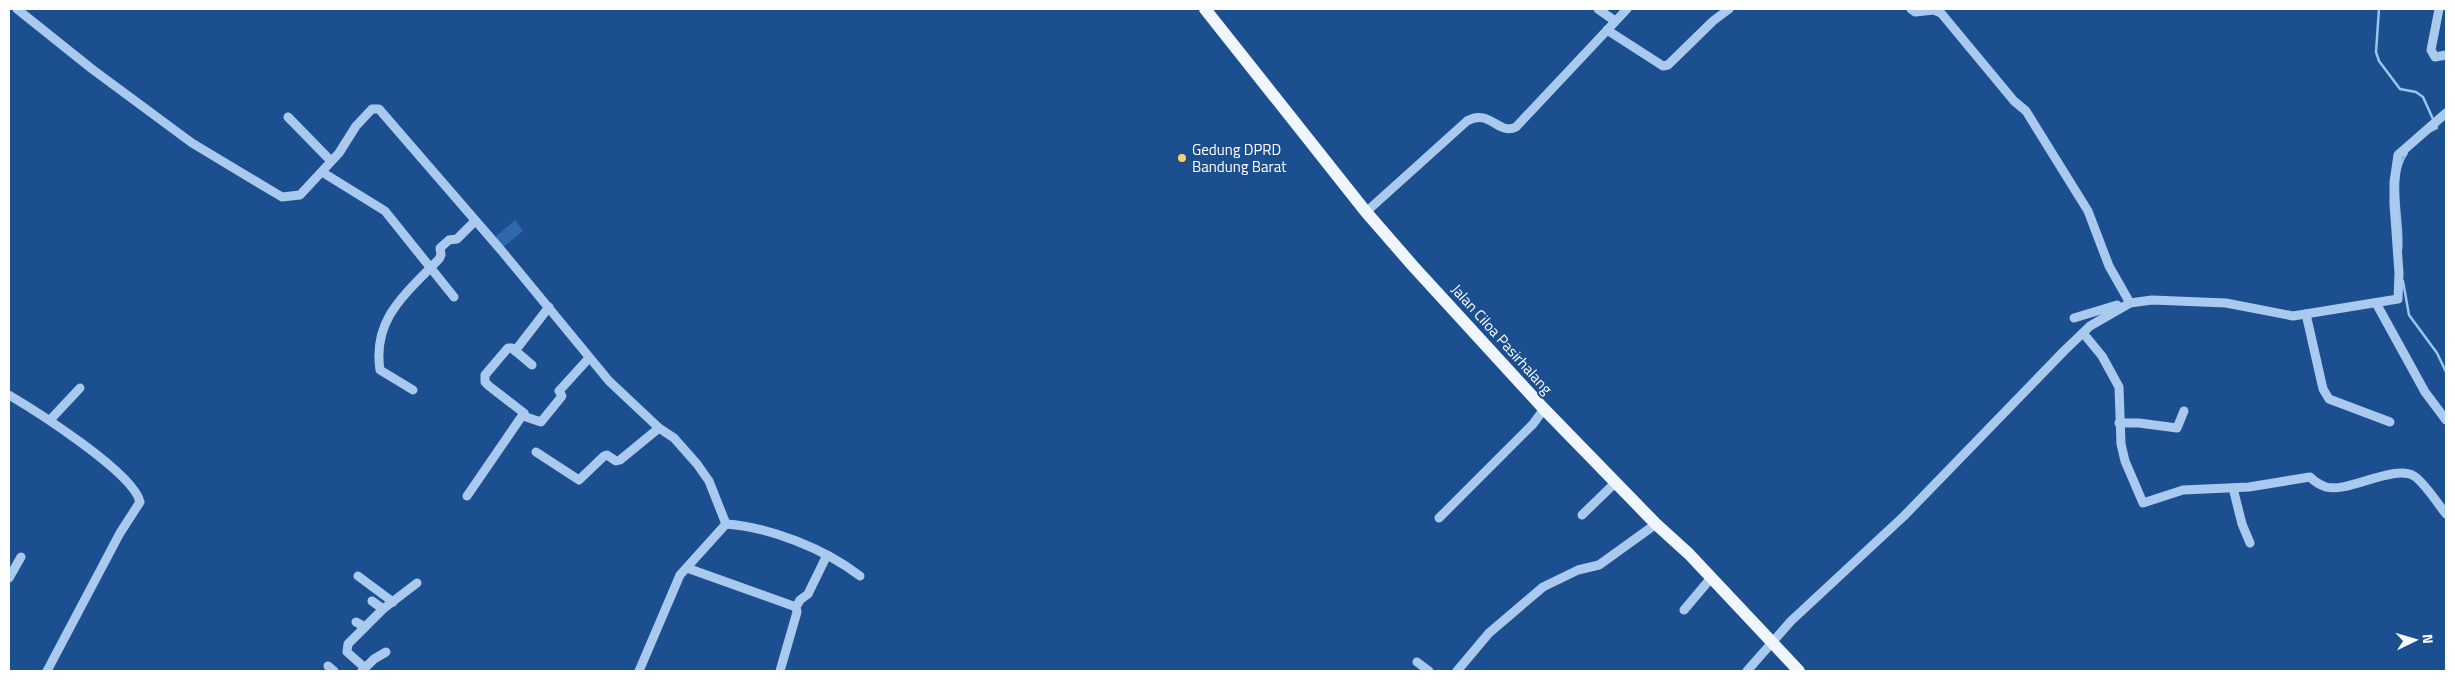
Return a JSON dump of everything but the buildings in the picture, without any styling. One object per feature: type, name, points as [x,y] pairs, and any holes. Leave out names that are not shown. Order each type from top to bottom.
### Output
[{"type":"main road","name":"Jalan Ciloa Pasirhalang","points":[[1205,9],[1366,212],[1544,409],[1656,524],[1689,554],[1799,671]]},
{"type":"street","points":[[17,9],[92,69],[192,143],[282,197],[300,195],[331,161],[356,126],[372,109],[379,109],[549,308],[589,358],[630,403],[659,428],[674,438],[705,474],[726,524]]},
{"type":"street","points":[[1598,9],[1615,21]]},
{"type":"street","points":[[1366,212],[1467,121],[1475,116],[1490,119],[1504,129],[1510,130],[1516,127],[1627,9]]},
{"type":"street","points":[[1607,30],[1664,66],[1668,65],[1713,21],[1729,9]]},
{"type":"street","points":[[1911,9],[1915,12],[1934,10],[1940,13],[1961,35],[2014,101],[2026,111],[2088,211],[2126,304]]},
{"type":"street","points":[[2439,9],[2431,50],[2435,57],[2446,55]]},
{"type":"street","points":[[2074,318],[2114,306],[2152,300],[2208,302],[2252,307],[2288,315],[2396,300],[2400,296],[2394,204],[2394,182],[2398,155],[2446,113]]},
{"type":"street","points":[[288,118],[331,161]]},
{"type":"street","points":[[322,172],[385,211],[411,241],[454,297]]},
{"type":"street","points":[[413,390],[380,370],[382,331],[394,306],[441,255],[440,248],[449,240],[457,239],[475,221]]},
{"type":"street","points":[[1747,671],[1791,621],[1917,502],[2083,333],[2126,304]]},
{"type":"street","points":[[2376,304],[2425,392],[2446,420]]},
{"type":"street","points":[[515,351],[549,308]]},
{"type":"street","points":[[2306,314],[2323,388],[2329,399],[2390,422]]},
{"type":"street","points":[[2083,333],[2102,356],[2116,379],[2121,400],[2119,423],[2125,461],[2143,504],[2183,490],[2233,488],[2310,477],[2327,487],[2337,487],[2389,475],[2410,474],[2415,477],[2446,514]]},
{"type":"street","points":[[524,416],[524,412],[489,386],[484,379],[505,349],[512,348],[532,365]]},
{"type":"street","points":[[524,416],[541,422],[562,396],[560,391],[589,358]]},
{"type":"street","points":[[50,420],[80,388]]},
{"type":"street","points":[[9,395],[50,420],[94,453],[126,482],[139,496],[140,502],[120,533],[47,671]]},
{"type":"street","points":[[1439,518],[1533,424],[1544,409]]},
{"type":"street","points":[[2119,423],[2139,423],[2177,428],[2184,410]]},
{"type":"street","points":[[467,496],[524,416]]},
{"type":"street","points":[[536,452],[581,480],[604,456],[607,455],[616,461],[620,460],[659,428]]},
{"type":"street","points":[[1582,515],[1616,482]]},
{"type":"street","points":[[2233,488],[2242,524],[2250,543]]},
{"type":"street","points":[[726,524],[766,529],[843,563],[860,576]]},
{"type":"street","points":[[638,671],[680,575],[726,524]]},
{"type":"street","points":[[1457,671],[1489,633],[1543,587],[1578,570],[1599,565],[1656,524]]},
{"type":"street","points":[[780,671],[798,612],[796,607],[800,600],[808,594],[827,556]]},
{"type":"street","points":[[9,578],[21,557]]},
{"type":"street","points":[[688,568],[796,607]]},
{"type":"street","points":[[358,576],[393,602]]},
{"type":"street","points":[[1684,610],[1711,578]]},
{"type":"street","points":[[386,652],[363,669],[346,650],[348,644],[384,609],[417,583]]},
{"type":"street","points":[[372,601],[384,609]]},
{"type":"street","points":[[356,622],[365,627]]},
{"type":"street","points":[[1417,662],[1429,671]]},
{"type":"shaded area","points":[[515,220],[523,231],[502,248],[494,238]]},
{"type":"waterway","points":[[2379,9],[2376,52],[2379,61],[2400,89],[2416,92],[2423,97],[2437,128],[2431,131]]},
{"type":"waterway","points":[[2401,250],[2398,187],[2399,174],[2407,153]]},
{"type":"waterway","points":[[2403,281],[2409,315],[2437,353],[2446,372]]},
{"type":"place","name":"Gedung DPRD Bandung Barat","points":[[1182,158]]}]
